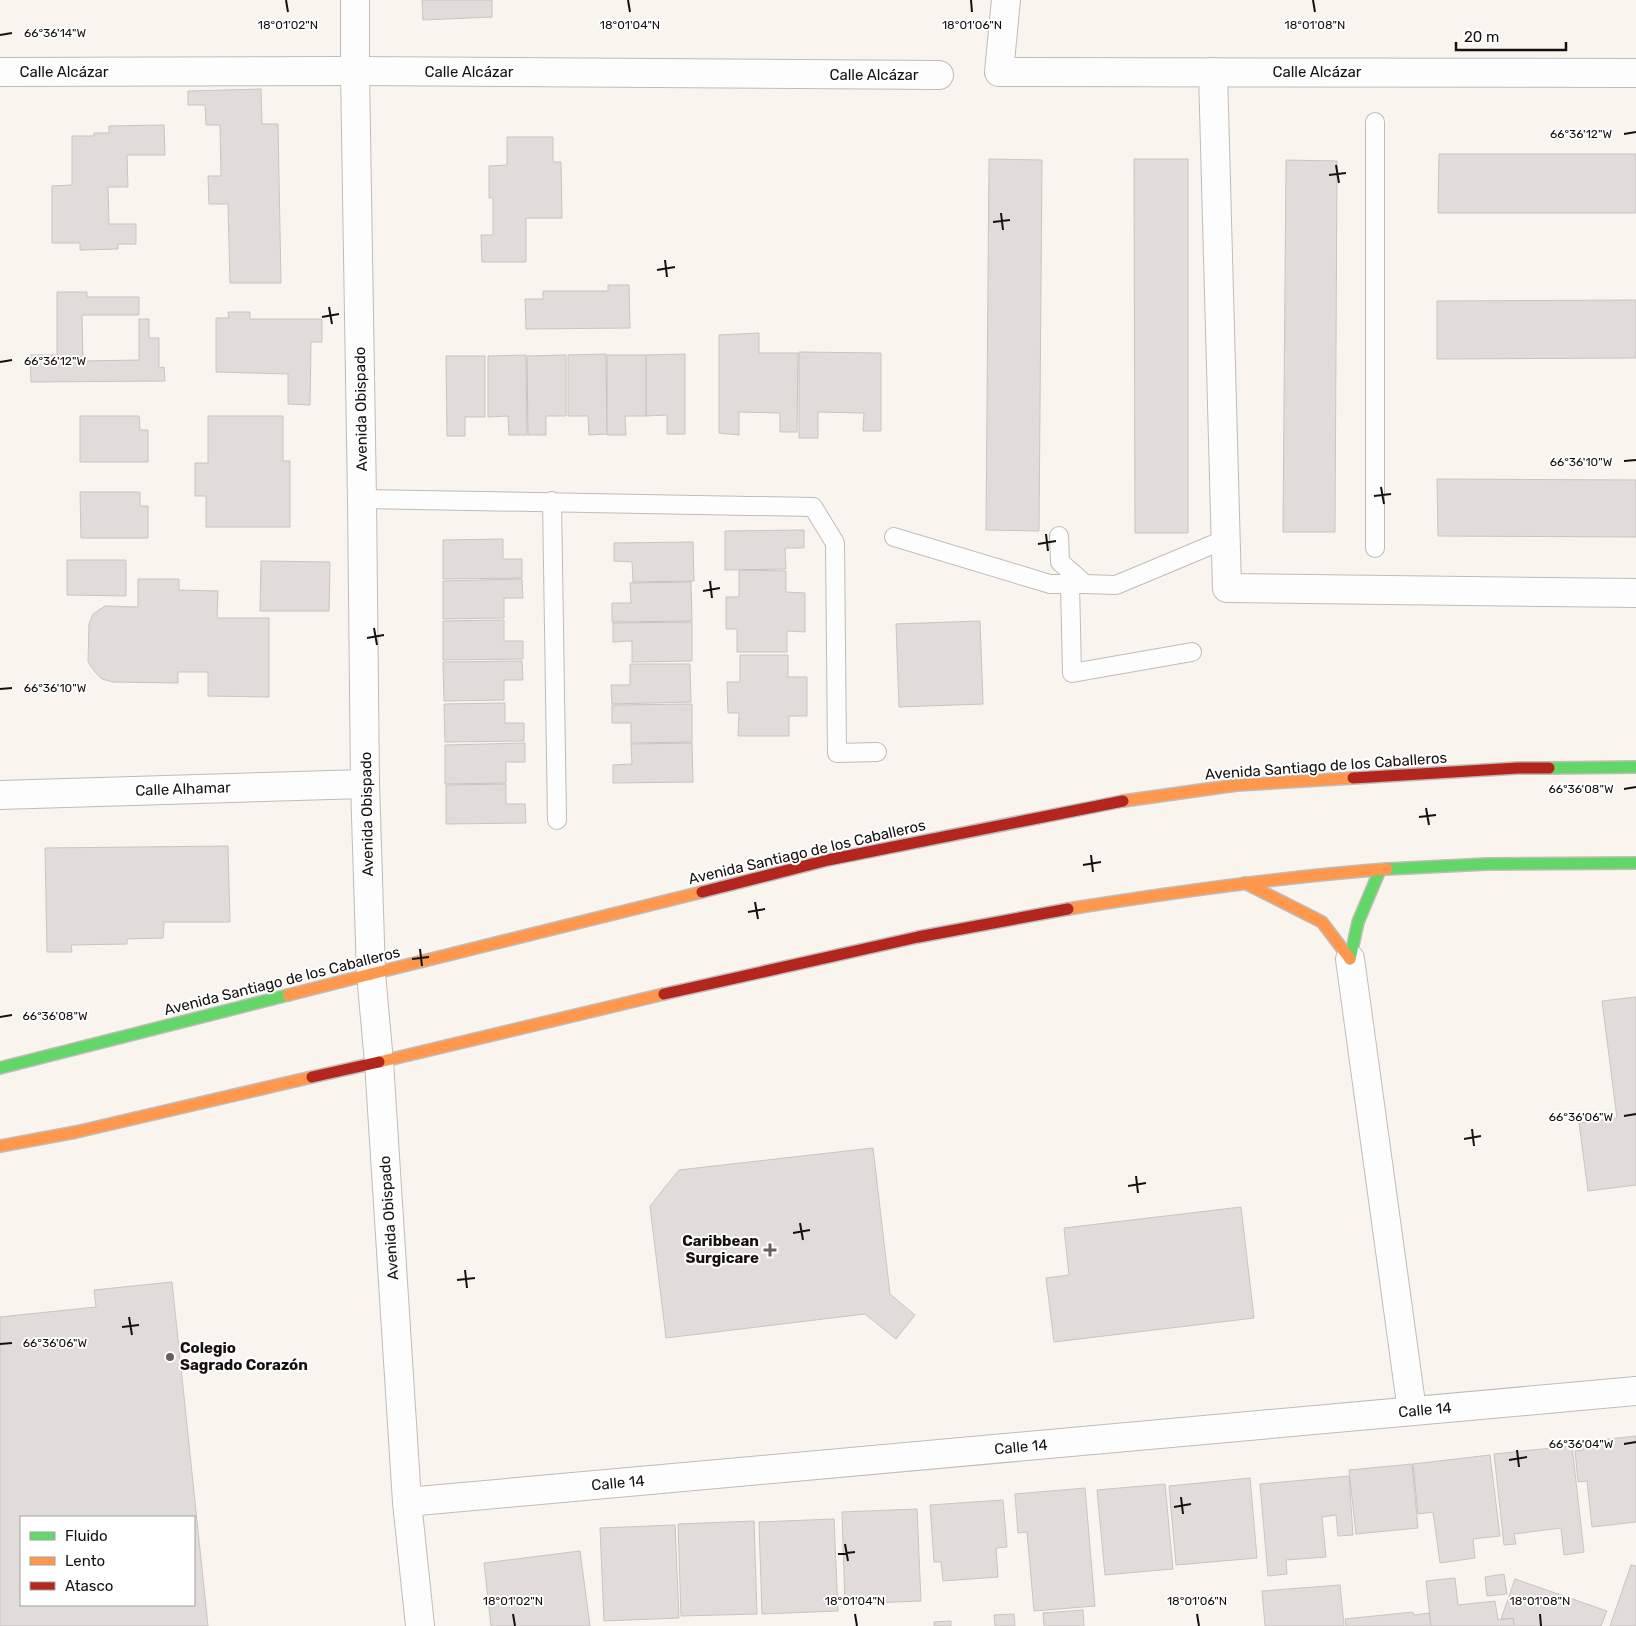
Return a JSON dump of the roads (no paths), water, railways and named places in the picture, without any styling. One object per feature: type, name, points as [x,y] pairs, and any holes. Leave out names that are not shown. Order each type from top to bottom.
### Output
[{"type":"main road","name":"Avenida Santiago de los Caballeros","points":[[0,1068],[828,860],[1104,804],[1237,785],[1518,768],[1636,767]]},
{"type":"main road","points":[[0,1146],[76,1132],[835,954],[1078,907],[1245,883],[1380,870],[1438,866],[1636,863]]},
{"type":"main road","points":[[1350,959],[1358,922],[1380,870]]},
{"type":"main road","points":[[1245,883],[1322,922],[1350,959]]},
{"type":"street","name":"Avenida Obispado","points":[[355,0],[366,784],[371,974],[379,1062],[407,1502],[420,1626]]},
{"type":"street","name":"Calle Alcázar","points":[[1006,0],[999,72],[1636,73]]},
{"type":"street","name":"Calle Alcázar","points":[[0,72],[355,71],[938,75]]},
{"type":"street","points":[[1213,72],[1227,588],[1636,593]]},
{"type":"street","name":"Calle Alhamar","points":[[0,795],[366,784]]},
{"type":"street","points":[[1350,959],[1412,1411]]},
{"type":"street","name":"Calle 14","points":[[407,1502],[1636,1391]]},
{"type":"lane","points":[[1375,122],[1375,548]]},
{"type":"lane","points":[[362,499],[812,507],[835,543],[837,753],[876,752]]},
{"type":"lane","points":[[552,502],[557,820]]},
{"type":"lane","points":[[894,536],[1050,584],[1116,585],[1226,539]]},
{"type":"lane","points":[[1059,536],[1060,562],[1077,584],[1072,672],[1192,652]]},
{"type":"place","name":"Caribbean Surgicare","points":[[770,1250]]},
{"type":"place","name":"Colegio Sagrado Corazón","points":[[170,1357]]}]
